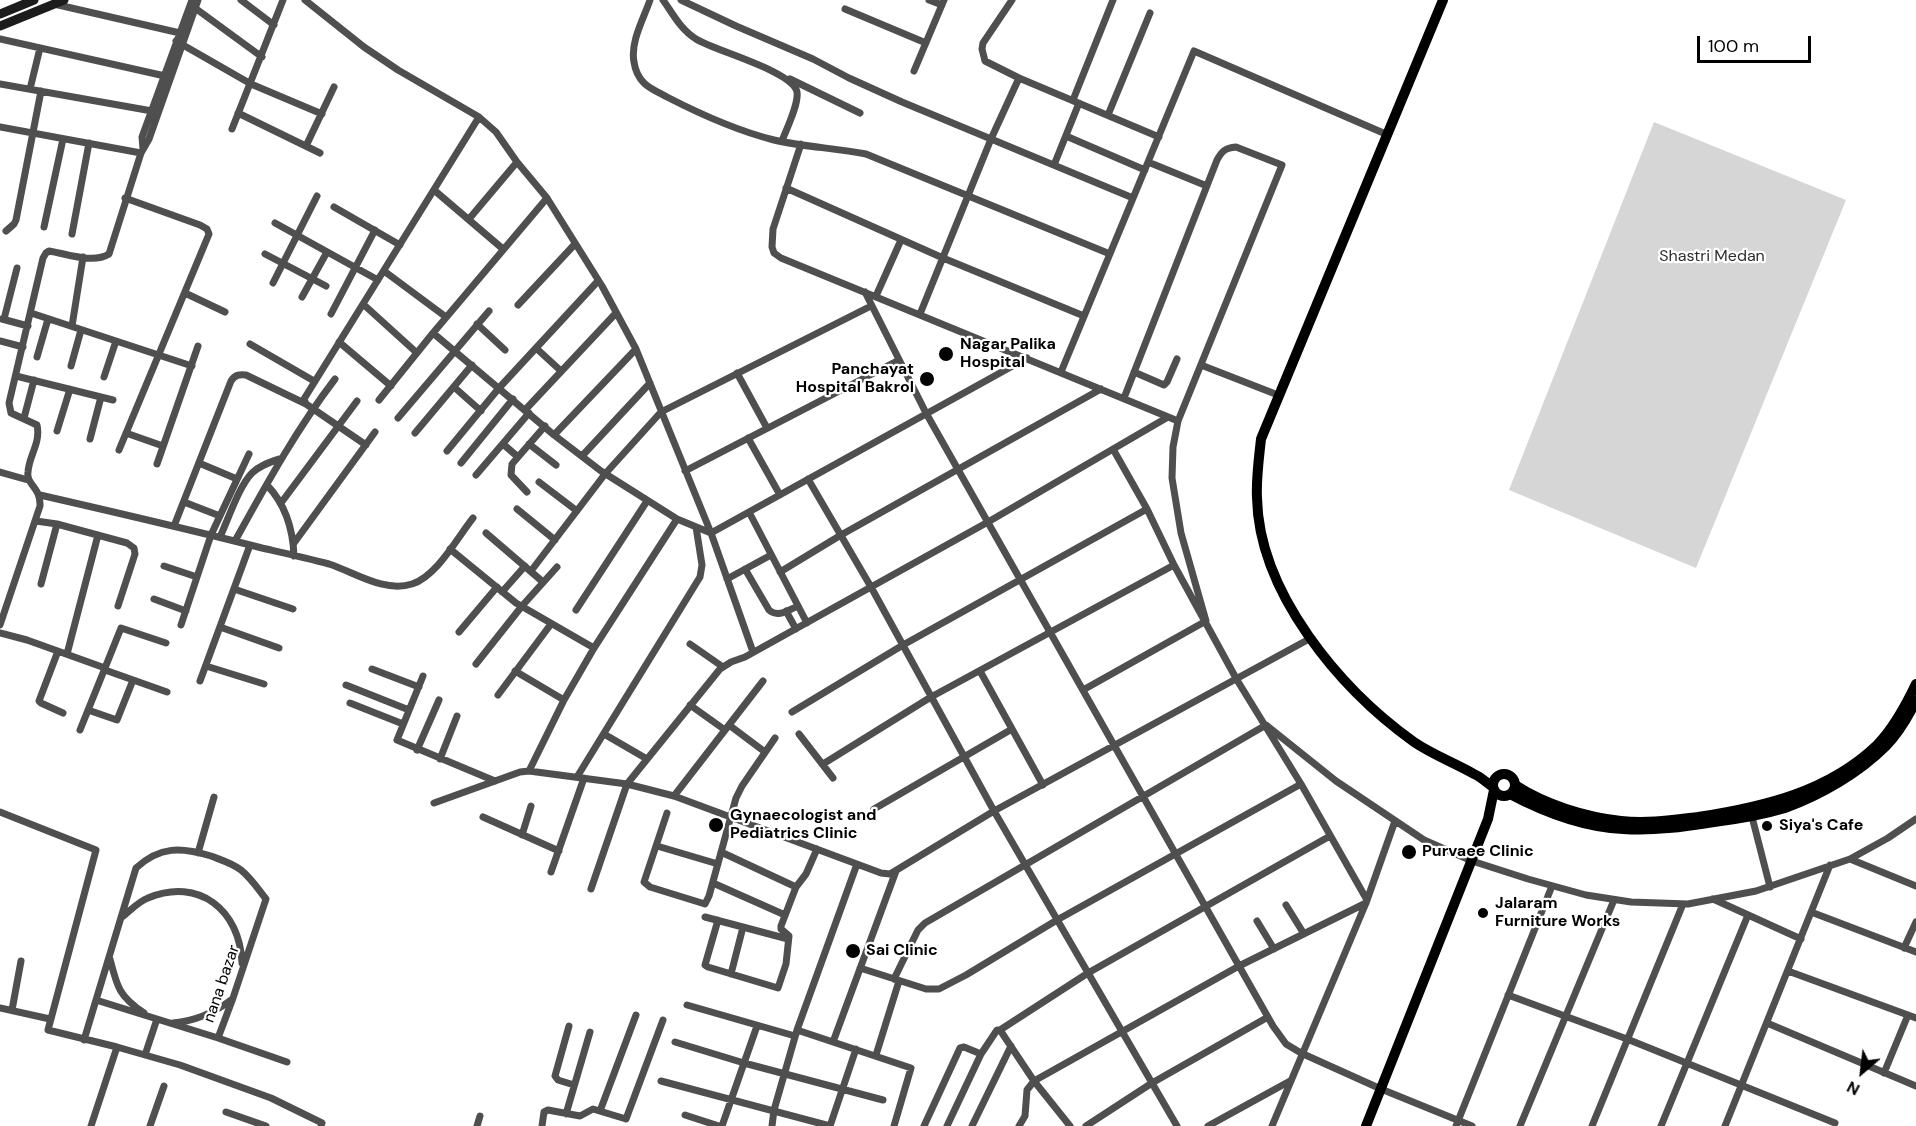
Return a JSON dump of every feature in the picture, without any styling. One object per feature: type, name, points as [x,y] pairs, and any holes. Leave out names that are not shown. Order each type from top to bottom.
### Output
[{"type":"main road","points":[[0,14],[34,0]]},
{"type":"main road","points":[[1443,0],[1261,439],[1257,499],[1264,544],[1281,592],[1311,638],[1340,676],[1372,710],[1416,743],[1474,774],[1493,788],[1498,795],[1510,792],[1529,794],[1549,803],[1624,822],[1663,822],[1786,807],[1823,791],[1858,770],[1886,747],[1899,731],[1916,701]]},
{"type":"main road","points":[[0,26],[59,2]]},
{"type":"main road","points":[[1751,812],[1819,784],[1862,757],[1877,744],[1893,724],[1908,702],[1916,684]]},
{"type":"main road","points":[[1474,774],[1510,776],[1510,792],[1488,819]]},
{"type":"main road","points":[[1366,1126],[1488,819],[1494,781],[1498,776]]},
{"type":"street","points":[[28,480],[28,471],[39,431],[37,425],[11,413],[9,408],[43,258],[50,251],[102,258],[109,254],[125,198],[142,151],[149,139],[192,0]]},
{"type":"street","points":[[142,151],[142,137],[198,0]]},
{"type":"street","points":[[241,0],[274,25]]},
{"type":"street","points":[[232,129],[283,0]]},
{"type":"street","points":[[305,0],[398,70],[479,117],[496,132],[547,198],[598,281],[636,350],[711,533],[753,652]]},
{"type":"street","points":[[650,0],[634,47],[634,61],[638,74],[644,83],[684,106],[733,126],[782,141],[866,154],[1110,254]]},
{"type":"street","points":[[663,0],[680,26],[695,39],[778,73],[860,113]]},
{"type":"street","points":[[681,0],[813,59],[881,93],[1133,198]]},
{"type":"street","points":[[914,71],[943,3],[929,0]]},
{"type":"street","points":[[1012,0],[987,36],[982,49],[986,61],[1019,78],[1159,137]]},
{"type":"street","points":[[1053,165],[1066,136],[1113,0]]},
{"type":"street","points":[[59,2],[180,33]]},
{"type":"street","points":[[195,8],[262,57]]},
{"type":"street","points":[[845,9],[926,43]]},
{"type":"street","points":[[1108,115],[1150,13]]},
{"type":"street","points":[[0,39],[165,76]]},
{"type":"street","points":[[179,43],[251,84],[322,114]]},
{"type":"street","points":[[30,89],[40,48]]},
{"type":"street","points":[[1060,372],[1194,51],[1388,135]]},
{"type":"street","points":[[778,73],[792,83],[797,90],[797,98],[782,141]]},
{"type":"street","points":[[920,314],[991,139],[1019,78]]},
{"type":"street","points":[[0,84],[152,111]]},
{"type":"street","points":[[306,146],[334,87]]},
{"type":"street","points":[[6,231],[16,220],[41,91]]},
{"type":"street","points":[[238,113],[320,153]]},
{"type":"street","points":[[309,406],[303,399],[479,117]]},
{"type":"street","points":[[0,127],[142,151]]},
{"type":"street","points":[[1066,136],[1145,170]]},
{"type":"street","points":[[44,227],[63,139]]},
{"type":"street","points":[[72,234],[89,143]]},
{"type":"street","points":[[801,144],[773,230],[771,239],[774,253],[781,258],[1178,421]]},
{"type":"street","points":[[1124,398],[1222,151],[1236,147],[1282,165],[1178,421],[1173,447],[1172,478],[1181,533],[1206,621]]},
{"type":"street","points":[[469,219],[517,162]]},
{"type":"street","points":[[1148,162],[1207,186]]},
{"type":"street","points":[[786,188],[901,240],[1084,316]]},
{"type":"street","points":[[434,190],[503,249]]},
{"type":"street","points":[[273,283],[317,196]]},
{"type":"street","points":[[119,450],[209,234],[207,229],[200,225],[125,198]]},
{"type":"street","points":[[379,400],[547,198]]},
{"type":"street","points":[[334,207],[400,245]]},
{"type":"street","points":[[275,223],[378,280]]},
{"type":"street","points":[[331,314],[375,230]]},
{"type":"street","points":[[876,296],[901,240]]},
{"type":"street","points":[[518,305],[575,244]]},
{"type":"street","points":[[302,297],[327,252]]},
{"type":"street","points":[[265,254],[326,286]]},
{"type":"street","points":[[72,326],[83,257]]},
{"type":"street","points":[[17,268],[2,319],[28,326]]},
{"type":"street","points":[[384,271],[446,317]]},
{"type":"street","points":[[447,451],[500,388],[598,281]]},
{"type":"street","points":[[865,292],[926,413],[1268,1017],[1286,1044],[1301,1053],[1457,1123],[1472,1126]]},
{"type":"street","points":[[184,293],[225,312]]},
{"type":"street","points":[[363,304],[417,353]]},
{"type":"street","points":[[459,632],[499,589],[528,569],[555,540],[605,474],[661,412],[871,306]]},
{"type":"street","points":[[398,418],[489,311]]},
{"type":"street","points":[[31,313],[192,366]]},
{"type":"street","points":[[476,475],[561,371],[616,313]]},
{"type":"street","points":[[37,357],[48,319]]},
{"type":"street","points":[[477,324],[505,350]]},
{"type":"street","points":[[71,366],[81,330]]},
{"type":"street","points":[[433,333],[554,435],[605,474],[677,519],[711,533]]},
{"type":"street","points":[[0,341],[23,346]]},
{"type":"street","points":[[104,377],[116,341]]},
{"type":"street","points":[[339,342],[391,386]]},
{"type":"street","points":[[250,344],[314,381]]},
{"type":"street","points":[[157,464],[198,346]]},
{"type":"street","points":[[536,348],[561,371]]},
{"type":"street","points":[[554,435],[636,350]]},
{"type":"street","points":[[711,533],[1027,358]]},
{"type":"street","points":[[1134,372],[1164,385],[1177,359]]},
{"type":"street","points":[[685,471],[899,360]]},
{"type":"street","points":[[1201,364],[1278,395]]},
{"type":"street","points":[[415,433],[472,365]]},
{"type":"street","points":[[737,373],[767,428]]},
{"type":"street","points":[[174,525],[231,381],[235,376],[246,375],[309,406],[366,445]]},
{"type":"street","points":[[16,376],[113,400]]},
{"type":"street","points":[[235,541],[309,406],[334,379]]},
{"type":"street","points":[[24,418],[34,380]]},
{"type":"street","points":[[582,456],[650,383]]},
{"type":"street","points":[[454,387],[481,411]]},
{"type":"street","points":[[780,572],[1101,388]]},
{"type":"street","points":[[57,431],[70,389]]},
{"type":"street","points":[[90,439],[101,397]]},
{"type":"street","points":[[461,463],[513,399]]},
{"type":"street","points":[[281,503],[357,401]]},
{"type":"street","points":[[591,889],[627,784],[723,667],[988,522],[1168,417]]},
{"type":"street","points":[[527,492],[511,475],[512,464],[545,426]]},
{"type":"street","points":[[294,543],[375,432]]},
{"type":"street","points":[[126,433],[163,446]]},
{"type":"street","points":[[748,438],[780,495]]},
{"type":"street","points":[[503,444],[518,457]]},
{"type":"street","points":[[529,444],[556,465]]},
{"type":"street","points":[[1113,449],[1237,680],[1302,784],[1367,902]]},
{"type":"street","points":[[181,625],[211,535],[249,454]]},
{"type":"street","points":[[220,537],[243,486],[252,473],[263,465],[282,458]]},
{"type":"street","points":[[199,463],[237,479]]},
{"type":"street","points":[[0,472],[28,480],[40,495],[36,521],[0,625]]},
{"type":"street","points":[[808,480],[871,587],[1024,864],[1177,1126]]},
{"type":"street","points":[[538,482],[577,511]]},
{"type":"street","points":[[267,485],[281,503],[294,543],[294,556]]},
{"type":"street","points":[[40,495],[174,525],[330,565],[384,584],[409,585],[428,575],[473,518]]},
{"type":"street","points":[[576,610],[647,501]]},
{"type":"street","points":[[184,502],[220,516]]},
{"type":"street","points":[[517,509],[555,540]]},
{"type":"street","points":[[792,712],[903,645],[1147,509]]},
{"type":"street","points":[[749,512],[807,623]]},
{"type":"street","points":[[529,771],[564,700],[594,648],[677,519]]},
{"type":"street","points":[[36,521],[98,535],[127,543],[134,548],[135,554],[118,606]]},
{"type":"street","points":[[41,584],[57,524]]},
{"type":"street","points":[[551,872],[581,778],[604,734],[700,577],[702,565],[696,527]]},
{"type":"street","points":[[486,533],[543,582]]},
{"type":"street","points":[[67,654],[98,535]]},
{"type":"street","points":[[200,681],[250,545]]},
{"type":"street","points":[[450,549],[522,606],[594,648]]},
{"type":"street","points":[[727,579],[771,555]]},
{"type":"street","points":[[823,764],[931,697],[1174,565]]},
{"type":"street","points":[[164,566],[197,577]]},
{"type":"street","points":[[476,664],[522,606],[557,567]]},
{"type":"street","points":[[746,569],[773,614],[798,606]]},
{"type":"street","points":[[234,589],[293,609]]},
{"type":"street","points":[[154,599],[186,611]]},
{"type":"street","points":[[786,610],[796,629]]},
{"type":"street","points":[[1083,690],[1206,621]]},
{"type":"street","points":[[498,695],[551,624]]},
{"type":"street","points":[[220,627],[279,648]]},
{"type":"street","points":[[80,730],[122,628],[166,643]]},
{"type":"street","points":[[0,633],[67,654],[167,692]]},
{"type":"street","points":[[434,803],[520,772],[529,771],[627,784],[674,796],[731,816],[886,875],[994,811],[1311,638]]},
{"type":"street","points":[[690,644],[723,667]]},
{"type":"street","points":[[58,651],[39,701],[63,713]]},
{"type":"street","points":[[206,666],[264,684]]},
{"type":"street","points":[[372,669],[418,687]]},
{"type":"street","points":[[515,671],[564,700]]},
{"type":"street","points":[[980,671],[1043,784]]},
{"type":"street","points":[[423,676],[397,740],[495,782]]},
{"type":"street","points":[[88,710],[117,720],[134,680]]},
{"type":"street","points":[[674,796],[763,681]]},
{"type":"street","points":[[346,685],[409,710]]},
{"type":"street","points":[[417,750],[439,700]]},
{"type":"street","points":[[350,703],[403,724]]},
{"type":"street","points":[[690,705],[765,752]]},
{"type":"street","points":[[440,759],[457,716]]},
{"type":"street","points":[[876,1055],[897,980],[922,926],[1024,864],[1266,725]]},
{"type":"street","points":[[1266,725],[1336,781],[1424,840],[1472,861],[1552,886],[1614,900],[1683,904],[1756,891],[1850,859],[1916,819]]},
{"type":"street","points":[[874,809],[1012,729]]},
{"type":"street","points":[[604,734],[647,759]]},
{"type":"street","points":[[799,734],[833,778]]},
{"type":"street","points":[[667,813],[644,882],[646,885],[702,904],[707,901],[713,883],[736,798],[775,738]]},
{"type":"street","points":[[860,968],[926,989],[939,989],[1175,853],[1302,784]]},
{"type":"street","points":[[198,853],[214,797]]},
{"type":"street","points":[[522,834],[531,806]]},
{"type":"street","points":[[0,812],[96,850],[48,1030],[145,1055],[271,1098],[322,1123],[321,1126]]},
{"type":"street","points":[[1751,812],[1770,887]]},
{"type":"street","points":[[483,817],[559,851]]},
{"type":"street","points":[[1272,1126],[1301,1053],[1367,902],[1395,821]]},
{"type":"street","points":[[947,1126],[994,1032],[1088,973],[1330,836]]},
{"type":"street","points":[[657,846],[718,864]]},
{"type":"street","name":"nana bazar","points":[[175,849],[225,861],[241,870],[255,884],[266,899],[218,1038],[96,1000],[122,917],[136,867],[146,859],[175,849]]},
{"type":"street","points":[[718,920],[705,964],[708,967],[778,988],[786,964],[788,939],[787,934],[781,929],[796,887],[806,874],[817,849]]},
{"type":"street","points":[[721,852],[796,887]]},
{"type":"street","points":[[1850,859],[1916,886]]},
{"type":"street","points":[[772,1126],[774,1110],[796,1033],[857,864]]},
{"type":"street","points":[[1725,1126],[1830,865]]},
{"type":"street","points":[[833,1042],[896,871]]},
{"type":"street","points":[[713,883],[785,915]]},
{"type":"street","points":[[1457,1123],[1552,886]]},
{"type":"street","points":[[122,917],[145,899],[167,891],[189,891],[212,900],[228,917],[237,934],[242,969]]},
{"type":"street","points":[[1713,899],[1801,939]]},
{"type":"street","points":[[1520,1126],[1614,900]]},
{"type":"street","points":[[1019,1126],[1025,1116],[1027,1090],[1034,1082],[1239,966],[1367,902]]},
{"type":"street","points":[[1592,1126],[1683,904]]},
{"type":"street","points":[[1286,905],[1304,934]]},
{"type":"street","points":[[1811,912],[1916,952]]},
{"type":"street","points":[[1661,1126],[1748,915]]},
{"type":"street","points":[[705,917],[788,939]]},
{"type":"street","points":[[1257,921],[1274,949]]},
{"type":"street","points":[[1904,948],[1916,922]]},
{"type":"street","points":[[731,974],[743,927]]},
{"type":"street","points":[[110,958],[117,988],[131,1004],[148,1016]]},
{"type":"street","points":[[12,1010],[21,961]]},
{"type":"street","points":[[1788,971],[1916,1018]]},
{"type":"street","points":[[1508,996],[1627,1039],[1835,1123]]},
{"type":"street","points":[[169,1023],[190,1022],[221,1008],[233,998]]},
{"type":"street","points":[[84,1040],[96,1000]]},
{"type":"street","points":[[687,1005],[757,1026],[833,1042],[908,1066],[912,1070],[894,1126]]},
{"type":"street","points":[[0,1008],[50,1019]]},
{"type":"street","points":[[600,1111],[636,1014]]},
{"type":"street","points":[[1884,1073],[1908,1015]]},
{"type":"street","points":[[1086,1126],[1152,1083],[1268,1017]]},
{"type":"street","points":[[145,1055],[157,1019]]},
{"type":"street","points":[[542,1126],[546,1110],[580,1116],[590,1110],[623,1119],[627,1117],[663,1020]]},
{"type":"street","points":[[1767,1023],[1916,1086]]},
{"type":"street","points":[[569,1026],[555,1076],[558,1080],[574,1085]]},
{"type":"street","points":[[685,1114],[721,1126],[757,1026]]},
{"type":"street","points":[[1000,1030],[1034,1082],[1070,1126]]},
{"type":"street","points":[[566,1113],[590,1032]]},
{"type":"street","points":[[218,1038],[287,1062]]},
{"type":"street","points":[[675,1042],[882,1100]]},
{"type":"street","points":[[972,1126],[1011,1046]]},
{"type":"street","points":[[91,1126],[117,1047]]},
{"type":"street","points":[[924,1126],[960,1048],[964,1047],[981,1054]]},
{"type":"street","points":[[662,1081],[830,1126],[856,1049]]},
{"type":"street","points":[[1208,1126],[1290,1081]]},
{"type":"street","points":[[150,1126],[164,1086]]},
{"type":"street","points":[[226,1112],[266,1126]]},
{"type":"street","points":[[477,1126],[480,1116]]},
{"type":"green space","name":"Shastri Medan","points":[[1654,122],[1846,200],[1696,568],[1509,490]]},
{"type":"place","name":"Nagar Palika Hospital","points":[[946,354]]},
{"type":"place","name":"Panchayat Hospital Bakrol","points":[[927,379]]},
{"type":"place","name":"Gynaecologist and Pediatrics Clinic","points":[[716,825]]},
{"type":"place","name":"Siya's Cafe","points":[[1767,826]]},
{"type":"place","name":"Purvaee Clinic","points":[[1409,852]]},
{"type":"place","name":"Jalaram Furniture Works","points":[[1483,913]]},
{"type":"place","name":"Sai Clinic","points":[[853,951]]}]
